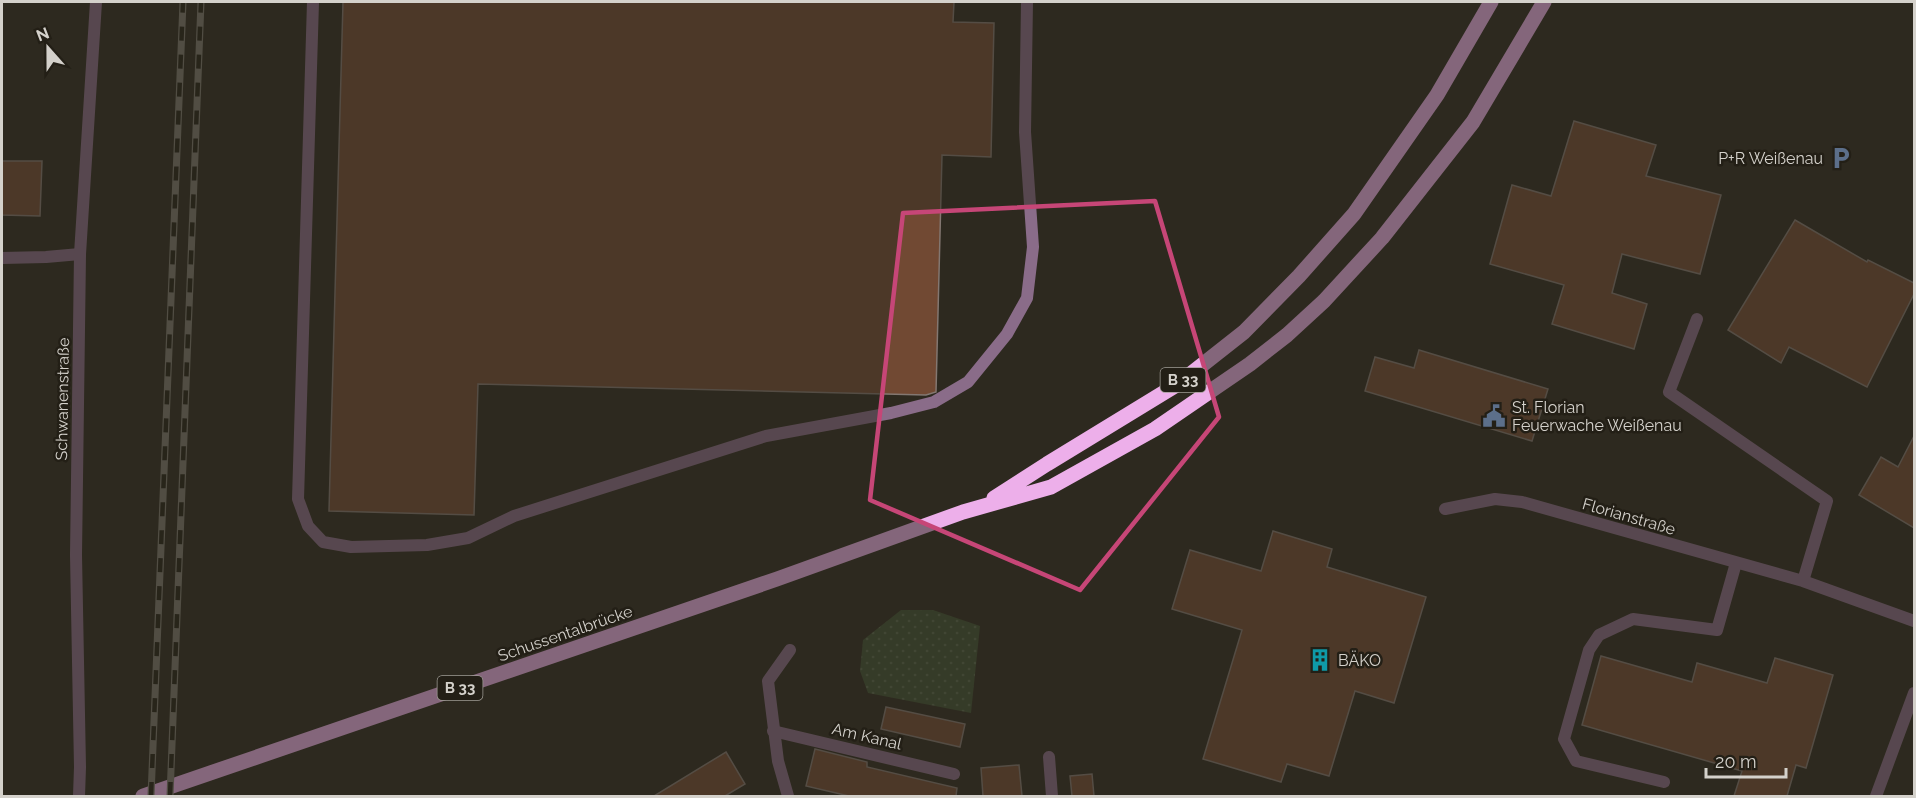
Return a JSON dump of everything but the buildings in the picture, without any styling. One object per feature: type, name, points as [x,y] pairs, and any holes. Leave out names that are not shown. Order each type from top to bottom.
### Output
[{"type":"main road","name":"B 33","points":[[982,506],[1178,384],[1244,332],[1299,276],[1354,214],[1437,95],[1491,2]]},
{"type":"main road","name":"B 33","points":[[982,506],[1051,487],[1155,429],[1241,370],[1287,335],[1324,301],[1382,238],[1473,122],[1544,2]]},
{"type":"main road","name":"Schussentalbrücke","points":[[143,796],[777,579],[982,506]]},
{"type":"street","name":"Schwanenstraße","points":[[79,796],[76,555],[80,254],[96,2]]},
{"type":"street","points":[[313,2],[298,499],[308,526],[323,542],[351,547],[427,544],[468,538],[514,516],[766,436],[891,413],[934,402],[968,382],[1007,334],[1027,298],[1033,247],[1025,132],[1027,2]]},
{"type":"street","points":[[2,258],[80,254]]},
{"type":"street","points":[[1697,319],[1669,392],[1827,501],[1803,581]]},
{"type":"street","name":"Florianstraße","points":[[1445,509],[1496,499],[1522,502],[1803,581],[1914,621]]},
{"type":"street","points":[[1664,782],[1576,761],[1564,739],[1589,650],[1599,635],[1633,619],[1717,630],[1736,563]]},
{"type":"street","points":[[788,796],[778,761],[768,681],[790,650]]},
{"type":"street","points":[[1876,796],[1914,693]]},
{"type":"street","name":"Am Kanal","points":[[773,731],[954,774]]},
{"type":"street","points":[[1049,757],[1052,796]]},
{"type":"highlighted area","points":[[1155,201],[1219,417],[1080,590],[870,500],[903,213]]},
{"type":"green space","points":[[901,610],[933,610],[980,626],[971,713],[868,693],[860,671],[863,640]]},
{"type":"railway","points":[[151,796],[183,2]]},
{"type":"railway","points":[[170,796],[201,2]]},
{"type":"place","name":"P+R Weißenau","points":[[1841,158]]},
{"type":"place","name":"St. Florian Feuerwache Weißenau","points":[[1494,416]]},
{"type":"place","name":"BÄKO","points":[[1320,660]]}]
